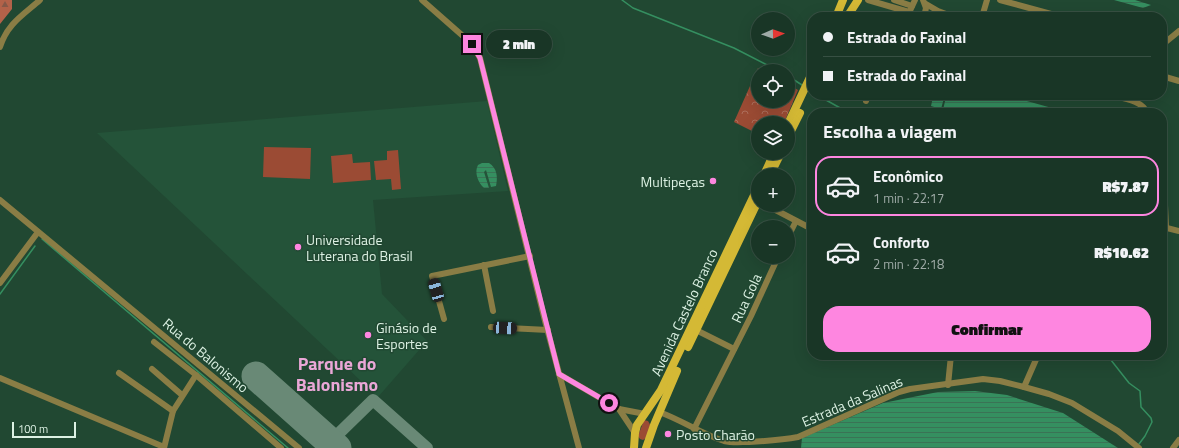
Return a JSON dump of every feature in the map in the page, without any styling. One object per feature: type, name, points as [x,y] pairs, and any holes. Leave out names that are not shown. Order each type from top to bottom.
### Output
[{"type":"main road","points":[[838,12],[843,0]]},
{"type":"main road","points":[[850,12],[858,0]]},
{"type":"main road","points":[[792,116],[807,84]]},
{"type":"main road","points":[[795,122],[807,97]]},
{"type":"main road","name":"Avenida Castelo Branco","points":[[634,448],[637,425],[661,390],[751,201]]},
{"type":"main road","name":"Avenida Castelo Branco","points":[[647,446],[674,375],[753,212]]},
{"type":"main road","points":[[646,412],[659,412]]},
{"type":"main road","points":[[646,412],[655,422]]},
{"type":"main road","points":[[635,435],[636,442],[647,446]]},
{"type":"street","points":[[0,47],[10,26],[40,0]]},
{"type":"street","points":[[422,0],[472,44],[480,58],[579,448]]},
{"type":"street","points":[[868,0],[878,1],[903,12]]},
{"type":"street","points":[[894,0],[914,3],[909,12]]},
{"type":"street","points":[[983,12],[987,0]]},
{"type":"street","points":[[1000,0],[1044,12]]},
{"type":"street","points":[[925,2],[925,12]]},
{"type":"street","points":[[925,2],[941,12]]},
{"type":"street","points":[[1167,41],[1179,31]]},
{"type":"street","points":[[1167,77],[1179,81]]},
{"type":"street","points":[[1126,100],[1140,104],[1145,108]]},
{"type":"street","name":"Rua do Balonismo","points":[[0,200],[299,448]]},
{"type":"street","points":[[779,212],[807,226]]},
{"type":"street","points":[[1167,228],[1179,231]]},
{"type":"street","points":[[0,283],[38,232]]},
{"type":"street","points":[[444,319],[432,276],[530,256]]},
{"type":"street","name":"Rua Gola","points":[[694,429],[775,264]]},
{"type":"street","points":[[484,266],[494,311]]},
{"type":"street","points":[[491,327],[548,330]]},
{"type":"street","points":[[696,330],[734,349]]},
{"type":"street","name":"Rua do Balonismo","points":[[154,342],[196,375],[281,448]]},
{"type":"street","points":[[948,385],[950,360]]},
{"type":"street","points":[[1024,387],[1036,360]]},
{"type":"street","points":[[152,369],[182,395]]},
{"type":"street","points":[[118,373],[173,411]]},
{"type":"street","points":[[559,374],[619,409],[646,412]]},
{"type":"street","points":[[0,378],[164,448],[173,411],[196,375]]},
{"type":"street","name":"Estrada da Salinas","points":[[659,412],[694,429],[725,441],[781,440],[798,436],[899,392],[910,389],[983,380],[1000,381],[1049,394],[1072,404],[1118,431],[1139,448]]},
{"type":"street","points":[[619,409],[635,435]]},
{"type":"street","points":[[1173,448],[1179,440]]},
{"type":"shaded area","points":[[1114,0],[1135,0],[1151,5],[1143,8]]},
{"type":"shaded area","points":[[932,100],[943,100],[941,108],[931,106]]},
{"type":"shaded area","points":[[945,100],[1023,100],[1052,108],[943,108]]},
{"type":"shaded area","name":"Universidade Luterana do Brasil","points":[[487,101],[508,191],[373,200],[382,294],[427,341],[378,397],[97,133]]},
{"type":"shaded area","points":[[482,163],[489,163],[494,167],[497,176],[496,186],[491,187],[486,170],[484,172],[489,188],[484,188],[480,183],[476,171],[478,165]]},
{"type":"shaded area","points":[[975,391],[1007,395],[1063,413],[1118,448],[801,448],[802,438],[883,403],[938,392]]},
{"type":"green space","points":[[0,0],[12,0],[12,9],[0,24]]},
{"type":"green space","points":[[751,84],[751,108],[790,108],[787,116],[751,116],[751,130],[734,122]]},
{"type":"green space","points":[[795,88],[798,90],[795,97]]},
{"type":"green space","points":[[264,147],[311,148],[310,179],[263,177]]},
{"type":"green space","points":[[398,150],[401,189],[392,190],[391,179],[376,180],[374,161],[387,160],[387,151]]},
{"type":"green space","points":[[352,154],[353,163],[370,162],[371,180],[333,183],[331,156]]},
{"type":"green space","points":[[644,420],[648,421],[651,426],[646,438],[643,440],[638,436]]},
{"type":"waterway","points":[[622,0],[633,8],[734,48],[765,64]]},
{"type":"waterway","points":[[795,80],[802,85]]},
{"type":"waterway","points":[[826,100],[840,108]]},
{"type":"waterway","points":[[42,239],[288,448]]},
{"type":"waterway","points":[[0,294],[35,246]]},
{"type":"waterway","points":[[1111,360],[1129,383],[1140,391],[1141,407],[1151,418],[1152,422],[1139,444]]},
{"type":"taxiway","points":[[330,442],[373,400],[427,448]]},
{"type":"runway","points":[[256,376],[337,448]]},
{"type":"place","name":"Multipeças","points":[[713,181]]},
{"type":"place","name":"Universidade Luterana do Brasil","points":[[298,247]]},
{"type":"place","name":"Ginásio de Esportes","points":[[368,335]]},
{"type":"place","name":"Posto Charão","points":[[668,434]]},
{"type":"district","name":"Parque do Balonismo","points":[[337,373]]},
{"type":"route","points":[[472,44],[477,50],[480,58],[559,374],[567,377],[609,403]]}]
